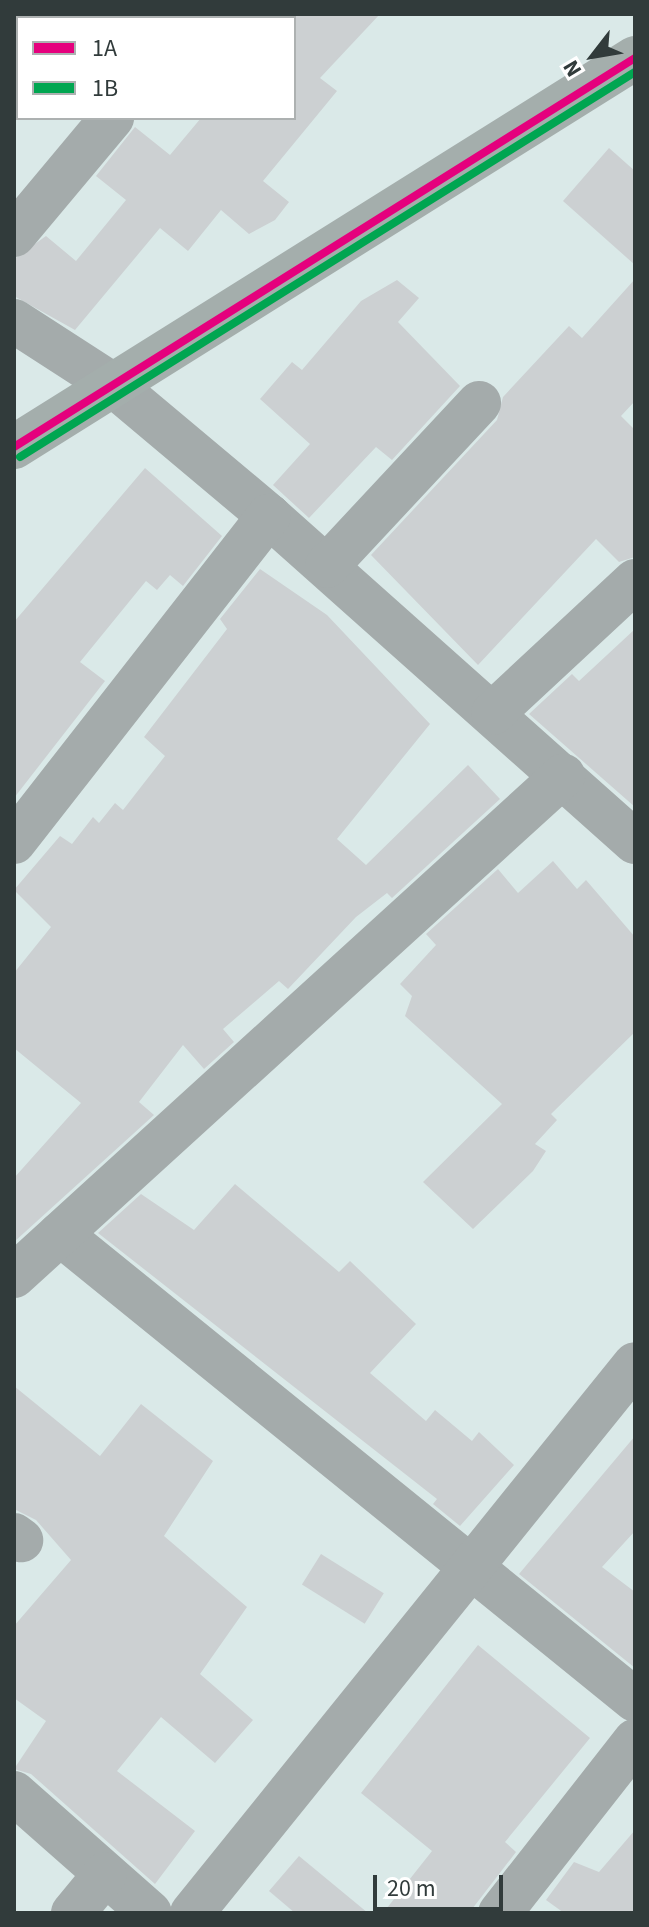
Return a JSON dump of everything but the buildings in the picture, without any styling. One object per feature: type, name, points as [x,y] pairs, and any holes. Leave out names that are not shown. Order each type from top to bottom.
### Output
[{"type":"main road","points":[[14,447],[635,58]]},
{"type":"street","points":[[14,235],[110,120]]},
{"type":"street","points":[[14,321],[113,385],[327,566],[635,842]]},
{"type":"street","points":[[327,566],[479,403]]},
{"type":"street","points":[[14,842],[269,516]]},
{"type":"street","points":[[493,713],[635,581]]},
{"type":"street","points":[[14,1276],[563,776]]},
{"type":"street","points":[[60,1234],[635,1700]]},
{"type":"street","points":[[192,1913],[467,1564],[635,1364]]},
{"type":"street","points":[[500,1913],[635,1741]]},
{"type":"street","points":[[14,1793],[150,1913]]},
{"type":"street","points":[[73,1913],[105,1874]]},
{"type":"transit line","name":"1A","points":[[14,447],[635,58]]},
{"type":"transit line","name":"1B","points":[[20,457],[635,72]]}]
